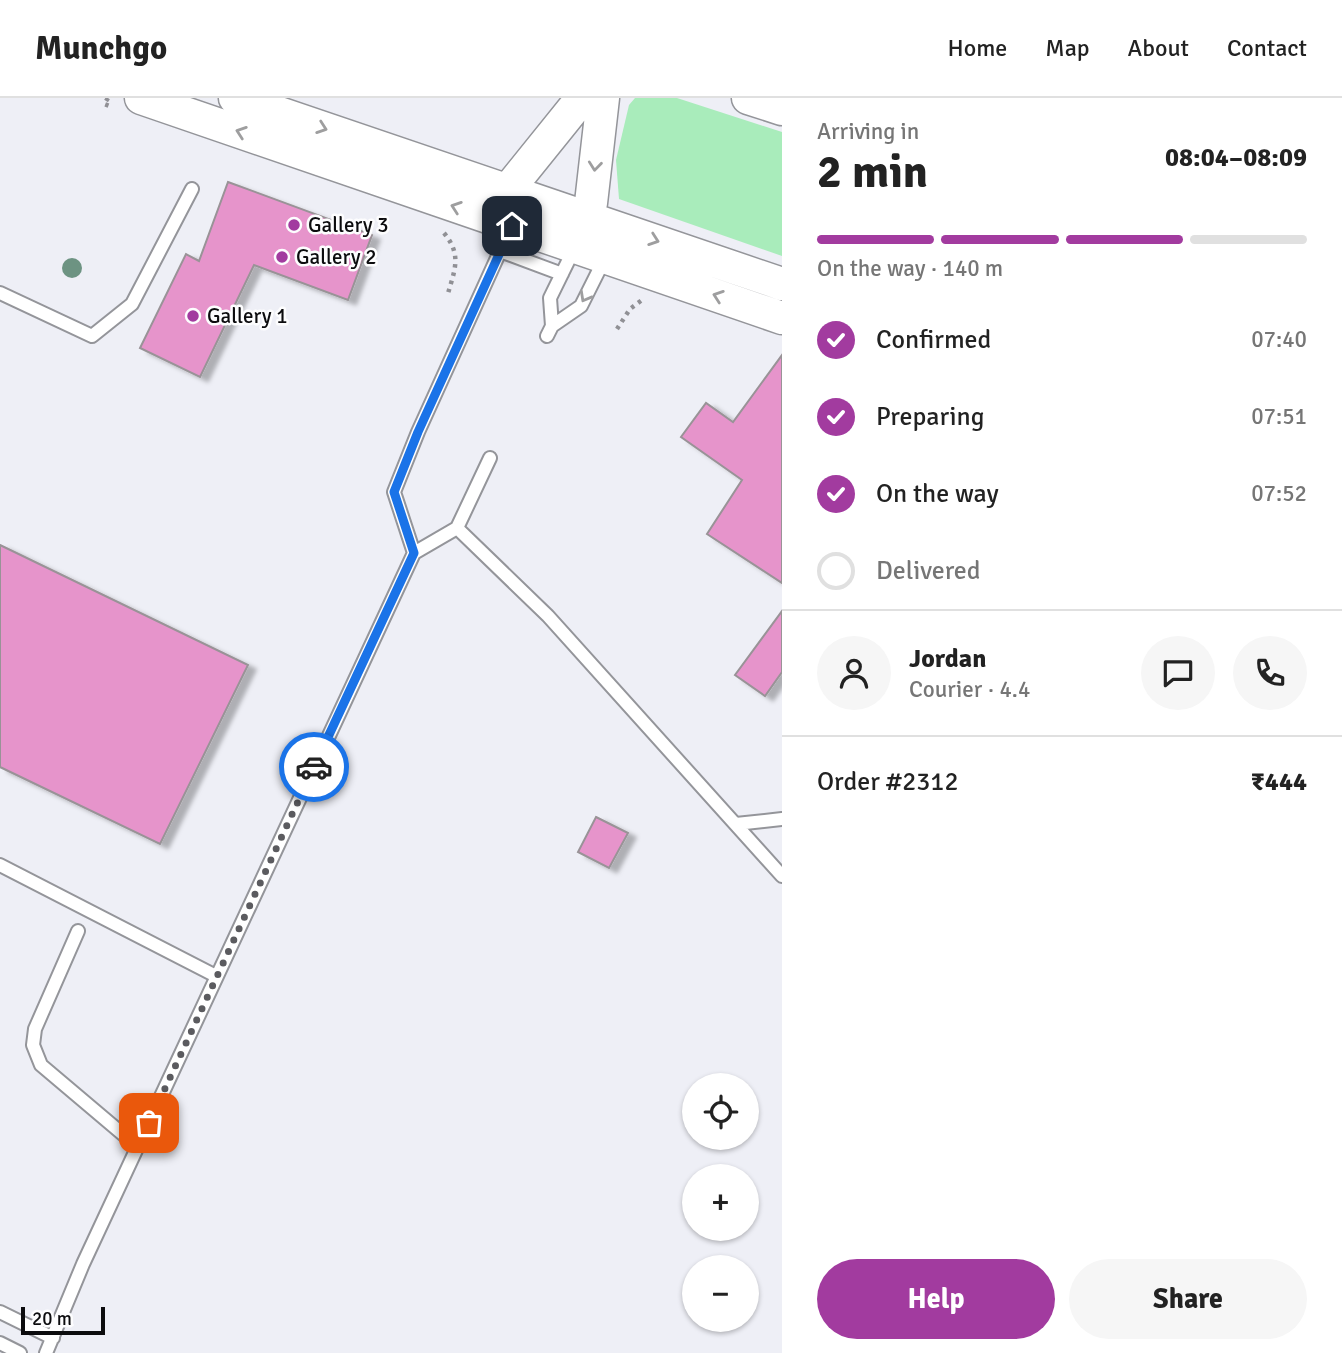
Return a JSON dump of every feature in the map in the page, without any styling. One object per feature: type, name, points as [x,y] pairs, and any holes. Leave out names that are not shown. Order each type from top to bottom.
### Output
[{"type":"street","points":[[141,98],[510,215],[586,217],[611,242],[782,318]]},
{"type":"street","points":[[235,98],[510,215],[568,260]]},
{"type":"street","points":[[510,215],[582,98]]},
{"type":"street","points":[[568,260],[591,202],[603,98]]},
{"type":"street","points":[[748,98],[782,109]]},
{"type":"street","points":[[568,260],[611,242],[782,284]]},
{"type":"lane","points":[[0,293],[93,336],[132,304],[192,190]]},
{"type":"lane","points":[[414,553],[394,492],[510,215]]},
{"type":"lane","points":[[568,260],[550,298],[550,331],[581,306],[611,242]]},
{"type":"lane","points":[[46,1353],[83,1264],[414,553],[457,528],[490,458]]},
{"type":"lane","points":[[457,528],[548,616],[782,876]]},
{"type":"lane","points":[[736,824],[782,819]]},
{"type":"lane","points":[[0,865],[216,976]]},
{"type":"lane","points":[[79,931],[35,1029],[33,1045],[41,1065],[138,1147]]},
{"type":"lane","points":[[0,1312],[52,1338]]},
{"type":"lane","points":[[0,1343],[20,1353]]},
{"type":"green space","points":[[635,98],[677,98],[782,132],[782,256],[619,199],[616,160],[629,105]]},
{"type":"building","points":[[228,182],[372,235],[348,300],[254,265],[200,377],[140,348],[186,254],[199,261]]},
{"type":"building","points":[[782,355],[782,583],[707,534],[742,480],[681,437],[706,403],[733,422]]},
{"type":"building","points":[[0,545],[248,665],[160,844],[0,767]]},
{"type":"building","points":[[782,611],[782,672],[765,696],[735,675]]},
{"type":"building","points":[[596,817],[628,833],[609,868],[578,852]]},
{"type":"way so far","points":[[149,1123],[314,767]]},
{"type":"place","name":"Gallery 3","points":[[294,225]]},
{"type":"place","name":"Gallery 2","points":[[282,257]]},
{"type":"place","name":"Gallery 1","points":[[193,316]]},
{"type":"route","points":[[314,767],[414,553],[394,492],[418,432],[512,226]]}]
